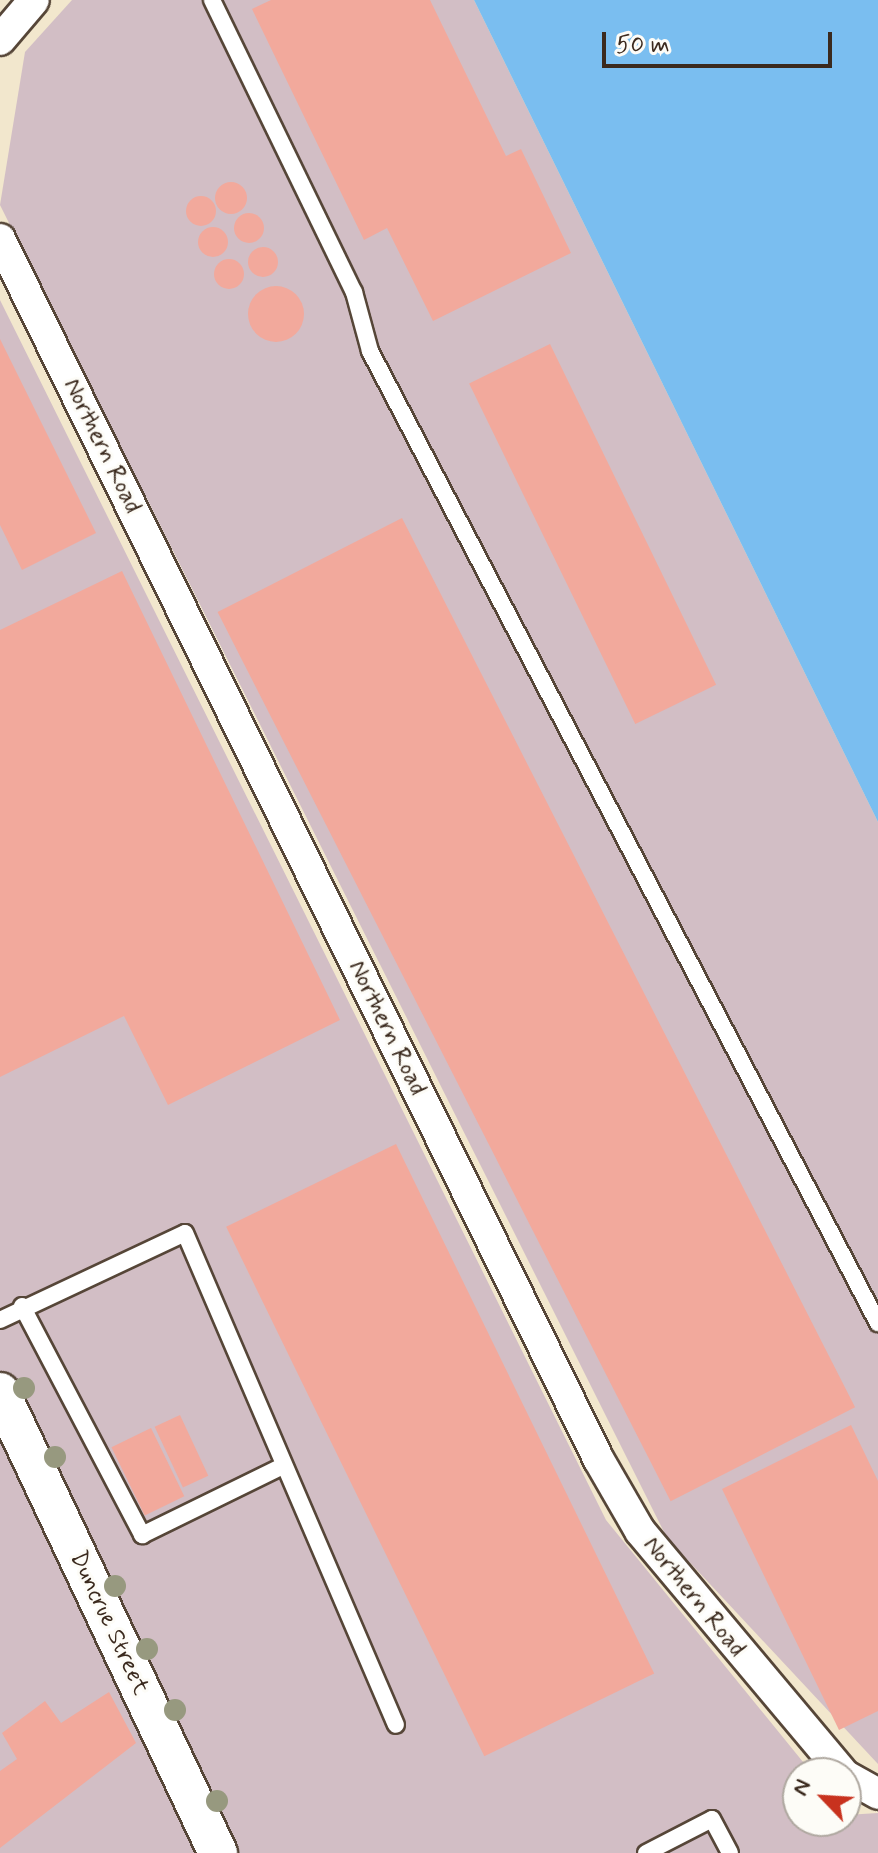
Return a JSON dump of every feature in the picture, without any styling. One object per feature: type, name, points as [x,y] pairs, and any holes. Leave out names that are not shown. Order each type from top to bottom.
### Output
[{"type":"street","points":[[0,40],[34,0]]},
{"type":"street","name":"Northern Road","points":[[0,239],[599,1460],[640,1531],[829,1757]]},
{"type":"street","name":"Duncrue Street","points":[[0,1392],[218,1853]]},
{"type":"lane","points":[[212,0],[354,292],[370,351],[878,1323]]},
{"type":"lane","points":[[0,1320],[22,1306],[185,1233],[396,1725]]},
{"type":"lane","points":[[22,1306],[142,1535],[283,1466]]},
{"type":"lane","points":[[646,1853],[712,1819],[730,1853]]},
{"type":"shaded area","points":[[72,0],[474,0],[878,822],[878,1764],[667,1538],[0,205],[25,52]]},
{"type":"shaded area","points":[[0,300],[606,1520],[799,1757],[782,1757],[782,1837],[862,1837],[862,1814],[878,1813],[878,1853],[0,1853]]},
{"type":"water","points":[[474,0],[878,0],[878,822]]},
{"type":"building","points":[[271,0],[430,0],[506,156],[521,149],[571,253],[433,321],[387,228],[364,240],[252,9]]},
{"type":"building","points":[[231,182],[242,187],[247,198],[242,209],[231,214],[220,209],[215,198],[220,187]]},
{"type":"building","points":[[201,196],[212,200],[216,211],[212,222],[201,226],[190,222],[186,211],[190,200]]},
{"type":"building","points":[[249,213],[260,217],[264,228],[260,239],[249,243],[238,239],[234,228],[238,217]]},
{"type":"building","points":[[213,227],[224,231],[228,242],[224,253],[213,257],[202,253],[198,242],[202,231]]},
{"type":"building","points":[[263,247],[274,251],[278,262],[274,273],[263,277],[252,273],[248,262],[252,251]]},
{"type":"building","points":[[229,259],[240,263],[244,274],[240,285],[229,289],[218,285],[214,274],[218,263]]},
{"type":"building","points":[[276,286],[296,294],[304,314],[296,334],[276,342],[256,334],[248,314],[256,294]]},
{"type":"building","points":[[0,339],[96,533],[22,570],[0,525]]},
{"type":"building","points":[[550,344],[716,685],[635,724],[469,383]]},
{"type":"building","points":[[402,518],[855,1407],[671,1501],[218,612]]},
{"type":"building","points":[[122,571],[340,1020],[168,1105],[124,1016],[0,1077],[0,630]]},
{"type":"building","points":[[396,1144],[654,1673],[484,1756],[226,1227]]},
{"type":"building","points":[[180,1415],[208,1476],[183,1488],[155,1427]]},
{"type":"building","points":[[851,1425],[878,1481],[878,1711],[839,1730],[722,1489]]},
{"type":"building","points":[[151,1428],[184,1496],[145,1516],[111,1447]]},
{"type":"building","points":[[109,1692],[136,1743],[0,1848],[0,1771],[17,1759],[2,1733],[45,1701],[61,1723]]}]
